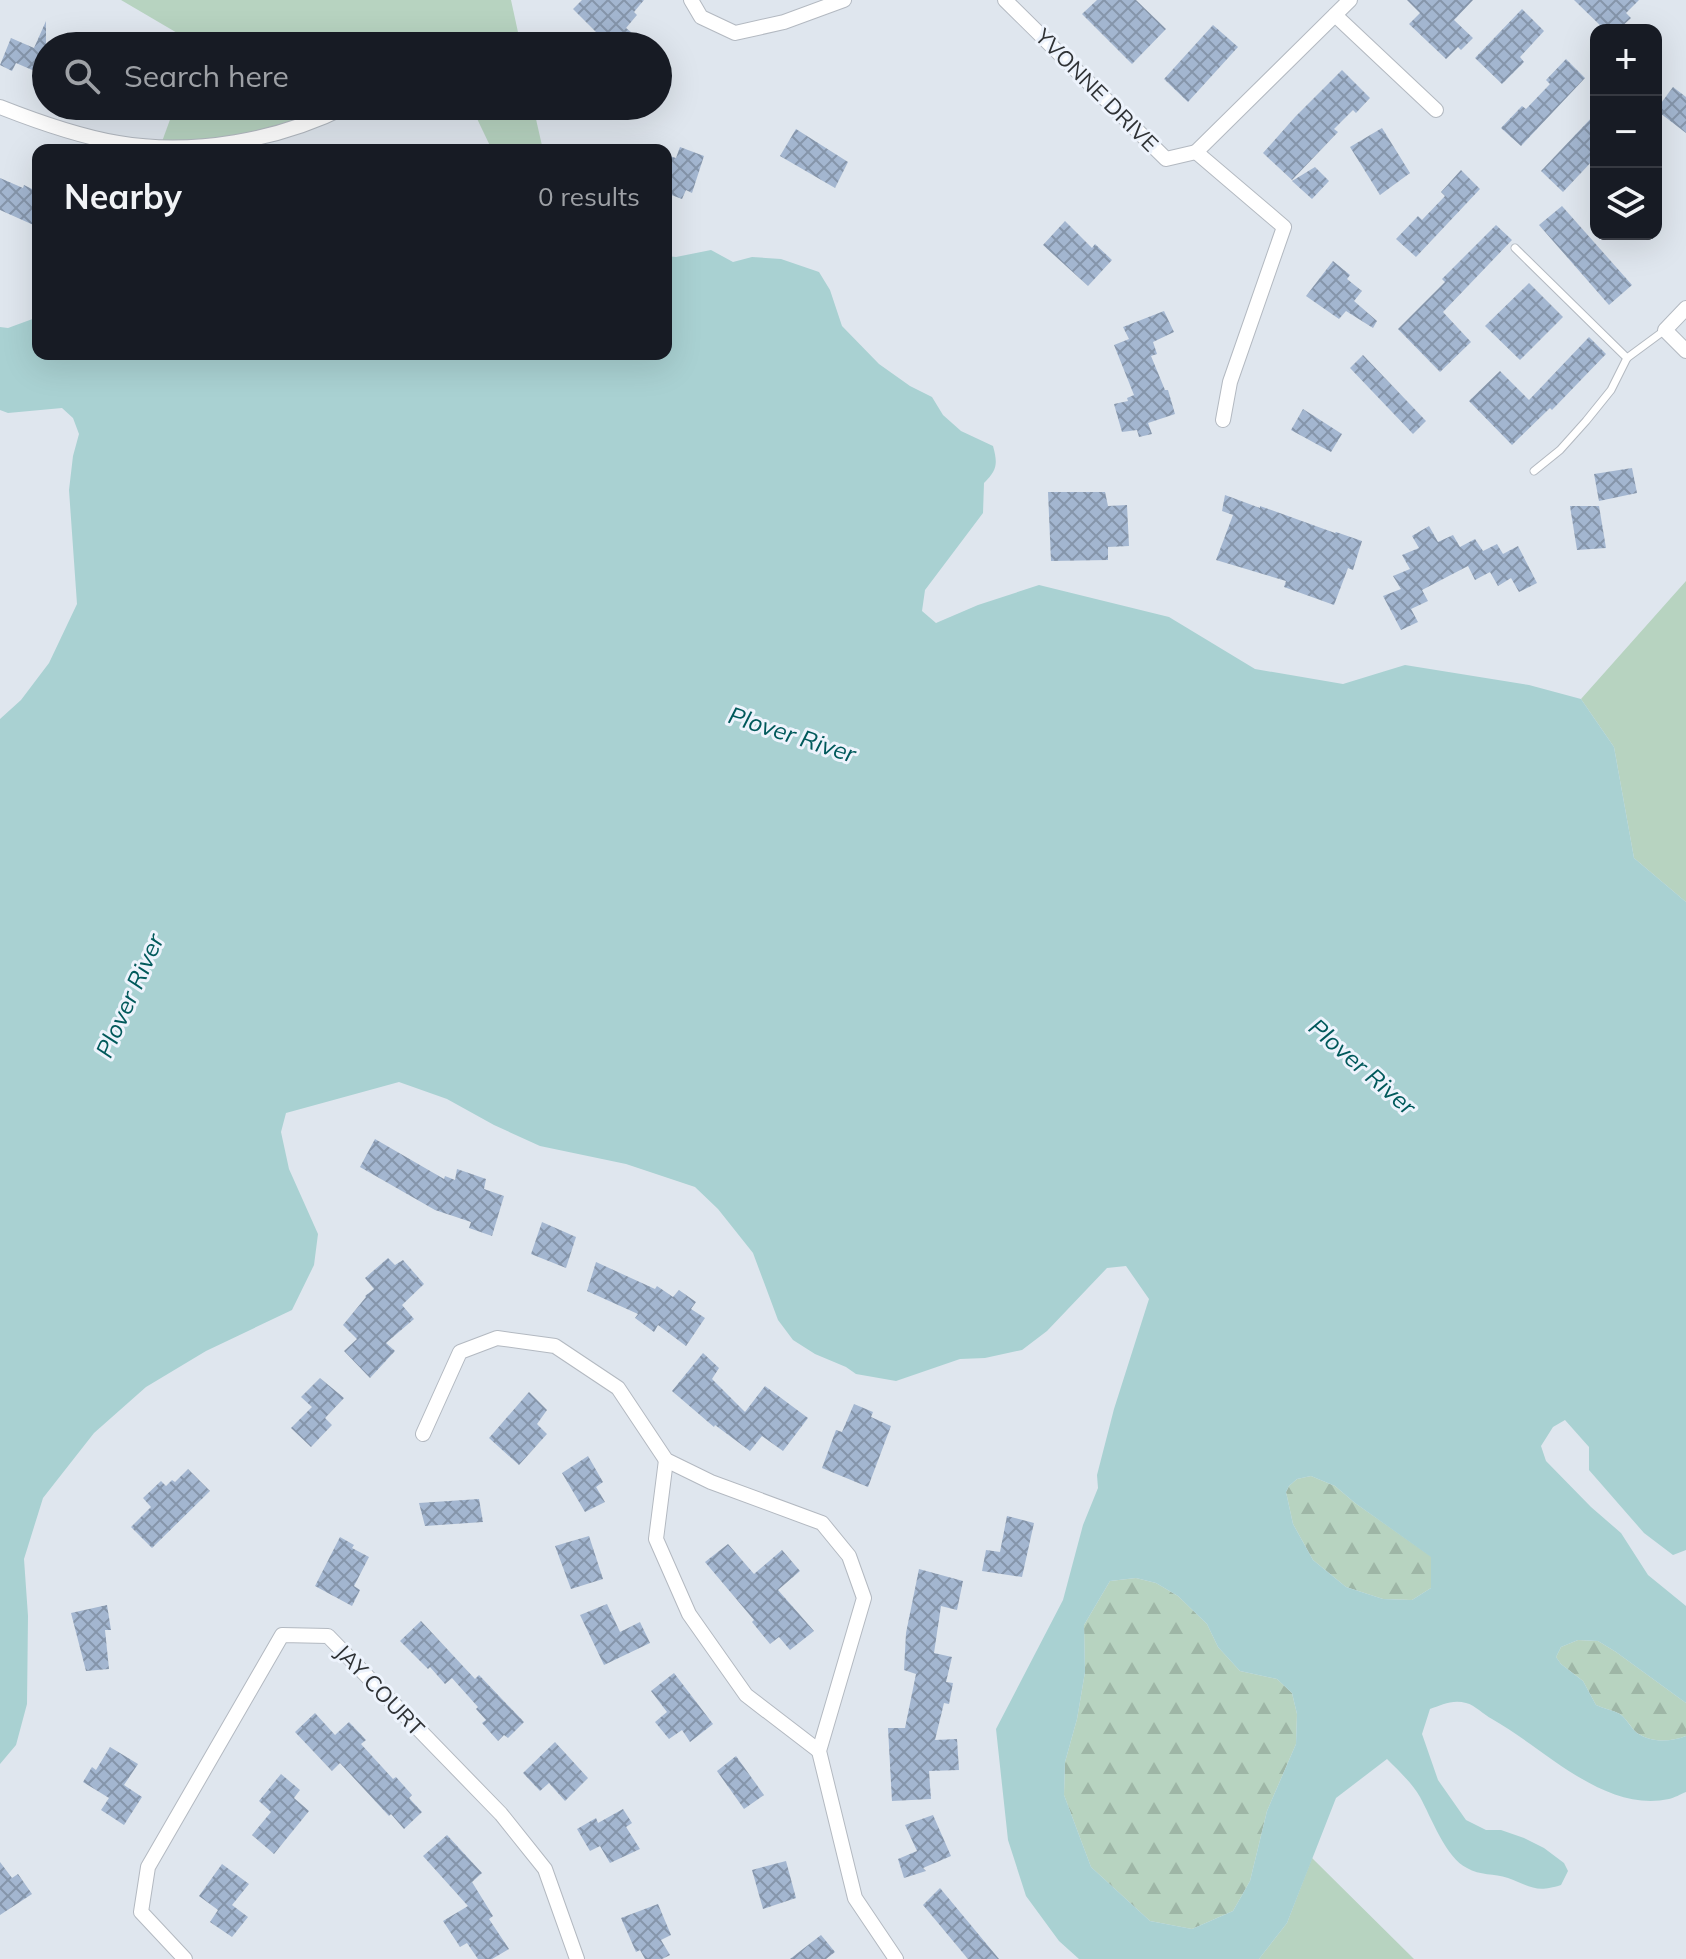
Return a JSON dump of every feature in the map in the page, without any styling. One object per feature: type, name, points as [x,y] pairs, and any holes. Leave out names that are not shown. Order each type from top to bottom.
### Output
[{"type":"street","points":[[691,0],[701,17],[735,33],[784,22],[844,0]]},
{"type":"street","name":"YVONNE DRIVE","points":[[1005,0],[1166,159],[1196,152]]},
{"type":"street","points":[[1223,420],[1230,382],[1284,227],[1196,152],[1350,0]]},
{"type":"street","points":[[1335,15],[1436,110]]},
{"type":"street","points":[[0,107],[46,126],[119,144]]},
{"type":"street","points":[[221,144],[317,120]]},
{"type":"street","points":[[1686,308],[1665,330],[1686,351]]},
{"type":"street","points":[[423,1434],[460,1352],[497,1338],[555,1346],[618,1388],[666,1460],[711,1482],[822,1523],[849,1556],[864,1598],[819,1751],[855,1898],[896,1959]]},
{"type":"street","points":[[666,1460],[656,1539],[689,1614],[746,1695],[819,1751]]},
{"type":"street","name":"JAY COURT","points":[[185,1959],[141,1912],[148,1867],[282,1635],[328,1636],[501,1814],[545,1869],[577,1959]]},
{"type":"lane","points":[[1515,248],[1627,358]]},
{"type":"lane","points":[[1534,471],[1560,450],[1586,421],[1611,390],[1627,358],[1665,330]]},
{"type":"green space","points":[[121,0],[511,0],[518,32],[176,32]]},
{"type":"green space","points":[[170,120],[313,120],[294,128],[161,144]]},
{"type":"green space","points":[[478,120],[536,120],[542,144],[489,144]]},
{"type":"green space","points":[[1686,581],[1686,902],[1634,858],[1614,747],[1581,699]]},
{"type":"green space","points":[[1311,1476],[1335,1486],[1432,1557],[1431,1588],[1412,1600],[1383,1599],[1346,1587],[1313,1560],[1293,1524],[1286,1492],[1297,1479]]},
{"type":"green space","points":[[1136,1578],[1156,1583],[1178,1596],[1207,1624],[1218,1647],[1240,1671],[1277,1679],[1292,1693],[1297,1714],[1296,1744],[1267,1811],[1250,1881],[1233,1911],[1192,1929],[1150,1921],[1091,1867],[1064,1795],[1065,1762],[1085,1672],[1084,1625],[1110,1581]]},
{"type":"green space","points":[[1578,1640],[1598,1641],[1686,1703],[1686,1736],[1667,1740],[1649,1739],[1637,1733],[1620,1714],[1596,1705],[1583,1681],[1556,1657],[1561,1647]]},
{"type":"green space","points":[[1312,1858],[1414,1959],[1259,1959],[1287,1923]]},
{"type":"water","name":"Plover River","points":[[711,250],[733,262],[752,257],[781,259],[819,272],[830,290],[842,326],[879,364],[932,397],[943,415],[961,431],[993,446],[995,466],[984,483],[983,513],[925,590],[922,611],[936,623],[1039,585],[1169,617],[1255,669],[1343,684],[1405,665],[1529,685],[1581,699],[1614,747],[1634,858],[1686,902],[1686,1550],[1673,1555],[1644,1533],[1589,1470],[1589,1447],[1565,1420],[1553,1427],[1541,1446],[1546,1461],[1621,1533],[1648,1575],[1686,1606],[1686,1703],[1598,1641],[1578,1640],[1561,1647],[1556,1657],[1583,1681],[1596,1705],[1620,1714],[1637,1733],[1661,1740],[1686,1736],[1686,1792],[1669,1799],[1645,1801],[1598,1787],[1466,1703],[1452,1702],[1430,1709],[1422,1734],[1438,1780],[1466,1820],[1486,1830],[1501,1830],[1524,1838],[1544,1848],[1564,1863],[1568,1871],[1561,1885],[1534,1888],[1503,1876],[1477,1872],[1459,1863],[1446,1846],[1417,1792],[1387,1759],[1336,1798],[1287,1923],[1259,1959],[1079,1959],[1059,1941],[1026,1896],[1008,1840],[996,1729],[1063,1600],[1083,1525],[1098,1488],[1097,1475],[1114,1409],[1149,1299],[1126,1266],[1107,1268],[1047,1331],[1022,1350],[985,1358],[960,1359],[896,1381],[856,1374],[793,1340],[778,1320],[753,1253],[718,1209],[695,1187],[626,1164],[540,1146],[447,1099],[399,1082],[286,1113],[281,1132],[289,1169],[318,1234],[314,1265],[292,1310],[206,1351],[146,1387],[94,1433],[43,1498],[24,1559],[28,1616],[27,1704],[16,1745],[0,1764],[0,719],[21,700],[49,663],[77,604],[69,490],[79,434],[73,418],[62,408],[8,413],[0,410],[0,327],[8,328],[32,319],[32,360],[672,360],[672,257]],"holes":[[[1311,1476],[1335,1486],[1431,1557],[1431,1588],[1412,1600],[1383,1599],[1346,1587],[1313,1560],[1293,1524],[1286,1492],[1297,1479]],[[1136,1578],[1156,1583],[1178,1596],[1207,1624],[1218,1647],[1240,1671],[1277,1679],[1292,1693],[1297,1714],[1296,1744],[1267,1811],[1250,1881],[1233,1911],[1192,1929],[1150,1921],[1091,1867],[1064,1795],[1065,1762],[1085,1672],[1084,1625],[1110,1581]]]},
{"type":"building","points":[[582,0],[644,0],[626,28],[631,32],[596,32],[573,9]]},
{"type":"building","points":[[1097,0],[1136,0],[1166,29],[1132,64],[1082,14]]},
{"type":"building","points":[[1407,0],[1473,0],[1454,20],[1473,38],[1446,59],[1409,24],[1420,13]]},
{"type":"building","points":[[1574,0],[1639,0],[1626,13],[1631,18],[1624,24],[1599,24]]},
{"type":"building","points":[[1522,9],[1544,31],[1520,57],[1524,62],[1502,84],[1475,58]]},
{"type":"building","points":[[1213,25],[1238,47],[1188,102],[1164,79]]},
{"type":"building","points":[[11,38],[32,47],[32,70],[16,63],[12,71],[0,65]]},
{"type":"building","points":[[1566,59],[1585,78],[1521,146],[1501,128],[1522,106],[1526,109],[1550,84],[1546,80]]},
{"type":"building","points":[[1342,70],[1370,98],[1334,129],[1338,132],[1292,180],[1263,153]]},
{"type":"building","points":[[1673,87],[1686,97],[1686,133],[1662,115],[1662,102]]},
{"type":"building","points":[[1590,119],[1590,163],[1563,192],[1541,171]]},
{"type":"building","points":[[1382,128],[1410,173],[1380,195],[1350,147]]},
{"type":"building","points":[[796,129],[848,162],[835,188],[780,156]]},
{"type":"building","points":[[680,147],[704,156],[692,193],[686,190],[682,199],[672,195],[672,157],[676,158]]},
{"type":"building","points":[[1315,167],[1329,181],[1312,199],[1292,181]]},
{"type":"building","points":[[1461,170],[1480,189],[1416,257],[1396,239],[1418,216],[1422,220],[1445,196],[1441,192]]},
{"type":"building","points":[[0,178],[32,189],[32,224],[0,210]]},
{"type":"building","points":[[1562,206],[1632,285],[1609,305],[1539,225]]},
{"type":"building","points":[[1065,221],[1092,248],[1095,244],[1112,260],[1088,286],[1043,245]]},
{"type":"building","points":[[1496,225],[1512,240],[1443,312],[1471,342],[1440,372],[1398,329]]},
{"type":"building","points":[[1333,261],[1350,275],[1347,279],[1362,291],[1354,301],[1377,321],[1373,328],[1346,311],[1339,319],[1306,296]]},
{"type":"building","points":[[1529,283],[1563,317],[1520,360],[1485,326]]},
{"type":"building","points":[[1164,311],[1174,332],[1153,342],[1157,354],[1151,356],[1165,390],[1168,390],[1175,414],[1148,423],[1152,434],[1139,437],[1137,430],[1122,432],[1114,404],[1128,401],[1127,398],[1134,395],[1114,345],[1129,339],[1123,327]]},
{"type":"building","points":[[1589,337],[1606,354],[1552,410],[1550,408],[1512,445],[1469,401],[1500,371],[1529,400]]},
{"type":"building","points":[[1363,355],[1426,421],[1413,434],[1350,368]]},
{"type":"building","points":[[1303,409],[1342,434],[1331,452],[1291,430]]},
{"type":"building","points":[[1632,468],[1637,493],[1599,501],[1594,474]]},
{"type":"building","points":[[1048,492],[1105,492],[1108,506],[1127,505],[1129,546],[1108,547],[1108,560],[1051,561]]},
{"type":"building","points":[[1225,495],[1362,541],[1353,570],[1348,568],[1334,605],[1284,587],[1286,581],[1216,560],[1233,515],[1222,511]]},
{"type":"building","points":[[1570,506],[1599,506],[1606,548],[1577,550]]},
{"type":"building","points":[[1429,526],[1438,542],[1453,535],[1460,547],[1475,539],[1483,551],[1497,544],[1503,554],[1518,546],[1537,583],[1519,592],[1511,578],[1498,586],[1490,572],[1475,580],[1468,566],[1422,590],[1428,601],[1411,609],[1418,622],[1401,630],[1383,596],[1401,589],[1393,576],[1410,569],[1402,555],[1419,548],[1412,536]]},
{"type":"building","points":[[375,1139],[444,1179],[445,1176],[455,1180],[457,1169],[486,1179],[484,1189],[504,1196],[492,1236],[469,1228],[471,1222],[435,1210],[360,1167]]},
{"type":"building","points":[[542,1222],[576,1237],[566,1268],[531,1254]]},
{"type":"building","points":[[388,1258],[395,1265],[403,1260],[424,1284],[402,1305],[414,1319],[386,1343],[395,1351],[370,1378],[344,1351],[357,1339],[343,1325],[374,1289],[365,1278]]},
{"type":"building","points":[[596,1262],[655,1289],[657,1286],[673,1297],[679,1290],[696,1302],[691,1309],[705,1318],[686,1346],[658,1325],[654,1332],[635,1318],[638,1314],[587,1291]]},
{"type":"building","points":[[703,1353],[719,1368],[712,1379],[745,1412],[765,1386],[808,1418],[783,1451],[762,1436],[750,1451],[714,1427],[672,1391]]},
{"type":"building","points":[[320,1378],[344,1398],[325,1418],[332,1425],[311,1447],[291,1428],[312,1407],[301,1397]]},
{"type":"building","points":[[529,1392],[547,1410],[537,1424],[547,1434],[519,1465],[489,1438]]},
{"type":"building","points":[[854,1404],[873,1412],[871,1417],[891,1426],[868,1487],[822,1468],[836,1430],[842,1432]]},
{"type":"building","points":[[588,1456],[603,1482],[596,1487],[605,1502],[585,1512],[562,1473]]},
{"type":"building","points":[[188,1469],[210,1491],[152,1548],[131,1527],[151,1507],[143,1498],[161,1481],[166,1486],[172,1480],[175,1482]]},
{"type":"building","points":[[479,1499],[483,1522],[425,1526],[419,1503]]},
{"type":"building","points":[[1007,1516],[1034,1523],[1022,1577],[982,1571],[986,1550],[1000,1552]]},
{"type":"building","points":[[589,1536],[603,1579],[571,1589],[555,1546]]},
{"type":"building","points":[[340,1537],[369,1557],[354,1586],[360,1590],[352,1606],[315,1586]]},
{"type":"building","points":[[728,1544],[754,1574],[782,1550],[800,1571],[778,1590],[814,1631],[790,1650],[779,1637],[770,1644],[705,1562]]},
{"type":"building","points":[[919,1569],[963,1581],[957,1610],[941,1606],[934,1653],[952,1657],[946,1682],[953,1683],[949,1704],[944,1703],[935,1740],[957,1739],[959,1770],[929,1771],[931,1799],[892,1801],[888,1728],[905,1728],[916,1674],[904,1670],[906,1633]]},
{"type":"building","points":[[607,1604],[620,1632],[640,1622],[650,1643],[604,1665],[580,1615]]},
{"type":"building","points":[[107,1605],[111,1630],[105,1630],[109,1669],[86,1671],[71,1613]]},
{"type":"building","points":[[421,1621],[475,1679],[479,1675],[524,1722],[508,1738],[504,1735],[498,1741],[482,1723],[486,1720],[476,1709],[478,1707],[452,1678],[445,1684],[400,1641]]},
{"type":"building","points":[[674,1673],[713,1724],[690,1742],[682,1730],[669,1739],[655,1722],[667,1712],[651,1691]]},
{"type":"building","points":[[315,1713],[335,1735],[349,1722],[366,1740],[361,1744],[412,1795],[409,1798],[422,1812],[404,1829],[340,1763],[332,1771],[295,1732]]},
{"type":"building","points":[[555,1742],[588,1778],[565,1801],[549,1783],[540,1791],[523,1773]]},
{"type":"building","points":[[110,1747],[138,1764],[124,1785],[142,1797],[124,1825],[101,1810],[109,1798],[83,1782],[92,1767],[96,1770]]},
{"type":"building","points":[[736,1756],[764,1795],[744,1809],[717,1771]]},
{"type":"building","points":[[281,1774],[300,1790],[294,1798],[309,1811],[274,1854],[252,1835],[271,1812],[259,1801]]},
{"type":"building","points":[[623,1809],[632,1823],[626,1827],[640,1849],[610,1863],[600,1846],[590,1851],[577,1829],[596,1818],[598,1823]]},
{"type":"building","points":[[933,1815],[951,1856],[923,1868],[926,1871],[904,1878],[898,1859],[917,1851],[905,1825]]},
{"type":"building","points":[[447,1835],[482,1873],[472,1882],[493,1916],[489,1919],[509,1949],[492,1959],[478,1959],[467,1943],[460,1947],[443,1921],[468,1906],[423,1856]]},
{"type":"building","points":[[786,1861],[796,1898],[763,1909],[752,1870]]},
{"type":"building","points":[[0,1862],[12,1878],[18,1874],[32,1894],[0,1915]]},
{"type":"building","points":[[222,1864],[249,1884],[232,1905],[248,1917],[232,1937],[210,1922],[218,1910],[199,1896]]},
{"type":"building","points":[[940,1888],[999,1959],[968,1959],[923,1905]]},
{"type":"building","points":[[658,1904],[671,1935],[661,1940],[670,1955],[662,1959],[645,1959],[640,1950],[636,1952],[621,1918]]},
{"type":"building","points":[[821,1935],[835,1952],[826,1959],[790,1959]]}]
